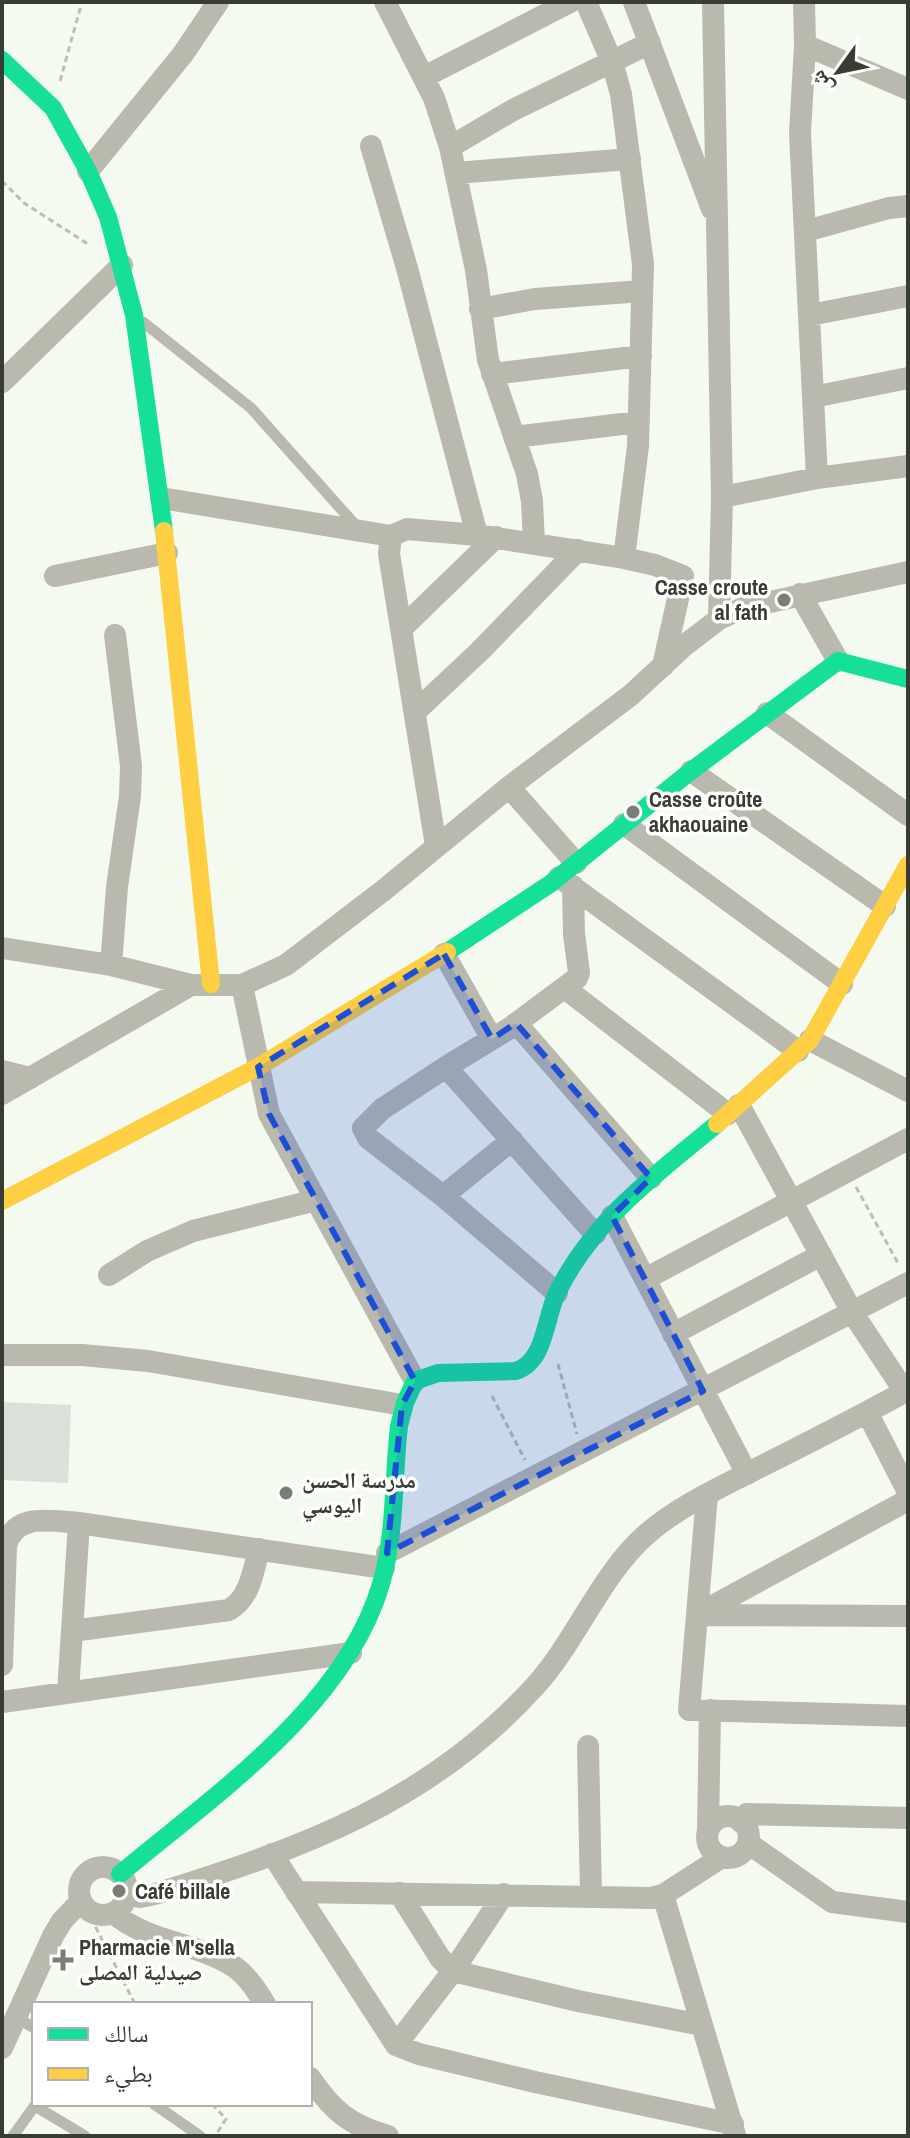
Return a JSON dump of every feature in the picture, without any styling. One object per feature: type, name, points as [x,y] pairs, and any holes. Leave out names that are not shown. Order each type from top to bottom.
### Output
[{"type":"street","points":[[88,171],[183,54],[218,2]]},
{"type":"street","points":[[385,2],[438,108],[450,147],[476,270],[492,374],[527,474],[534,543]]},
{"type":"street","points":[[424,77],[570,2]]},
{"type":"street","points":[[586,2],[612,62],[621,94],[643,264],[639,422],[624,558]]},
{"type":"street","points":[[634,2],[718,225]]},
{"type":"street","points":[[713,2],[722,497],[719,619]]},
{"type":"street","points":[[804,2],[800,133],[817,478]]},
{"type":"street","points":[[450,147],[513,110],[650,43]]},
{"type":"street","points":[[805,45],[908,89]]},
{"type":"street","points":[[2,60],[53,108],[88,171],[108,217],[134,315],[167,553],[201,985]]},
{"type":"street","points":[[371,146],[487,536]]},
{"type":"street","points":[[456,173],[630,159]]},
{"type":"street","points":[[806,231],[889,208],[908,206]]},
{"type":"street","points":[[2,382],[122,265]]},
{"type":"street","points":[[480,309],[535,299],[642,291]]},
{"type":"street","points":[[810,315],[908,296]]},
{"type":"street","points":[[492,374],[641,356]]},
{"type":"street","points":[[813,397],[908,378]]},
{"type":"street","points":[[514,437],[639,422]]},
{"type":"street","points":[[722,497],[817,478],[908,466]]},
{"type":"street","points":[[161,498],[391,536],[407,529],[487,536],[624,558],[683,576],[720,575]]},
{"type":"street","points":[[391,536],[389,554],[436,846]]},
{"type":"street","points":[[401,629],[487,536]]},
{"type":"street","points":[[415,712],[480,651],[578,550]]},
{"type":"street","points":[[55,576],[167,553]]},
{"type":"street","points":[[2,948],[111,965],[201,985],[242,985],[286,965],[509,787],[631,695],[719,619],[743,608],[908,572]]},
{"type":"street","points":[[663,666],[683,576]]},
{"type":"street","points":[[800,594],[838,661],[908,679]]},
{"type":"street","points":[[111,965],[117,887],[129,810],[131,766],[115,635]]},
{"type":"street","points":[[2,1201],[258,1067],[569,875],[624,824],[838,661]]},
{"type":"street","points":[[767,713],[908,815]]},
{"type":"street","points":[[691,771],[885,906]]},
{"type":"street","points":[[509,787],[569,875],[804,1045],[906,1086]]},
{"type":"street","points":[[624,824],[842,984]]},
{"type":"street","points":[[264,2002],[232,1965],[143,1931],[120,1894],[108,1867],[100,1866],[86,1873],[79,1886],[83,1904],[98,1914],[120,1894],[277,1738],[333,1680],[374,1609],[386,1560],[402,1405],[415,1381],[438,1373],[516,1371],[525,1368],[540,1347],[557,1293],[595,1234],[651,1178],[733,1110],[804,1045],[908,865]]},
{"type":"street","points":[[557,1293],[443,1196],[368,1138],[363,1128],[382,1109],[566,989],[579,973],[569,875]]},
{"type":"street","points":[[444,954],[492,1039]]},
{"type":"street","points":[[2,1094],[201,985]]},
{"type":"street","points":[[242,985],[269,1114],[415,1381]]},
{"type":"street","points":[[120,1894],[140,1897],[155,1894],[272,1854],[396,1800],[468,1751],[539,1681],[621,1563],[647,1533],[707,1495],[906,1391],[852,1312],[791,1203],[733,1110],[566,989]]},
{"type":"street","points":[[516,1023],[651,1178]]},
{"type":"street","points":[[446,1067],[595,1234]]},
{"type":"street","points":[[2,1071],[30,1078]]},
{"type":"street","points":[[645,1279],[908,1139]]},
{"type":"street","points":[[443,1196],[512,1140]]},
{"type":"street","points":[[109,1275],[147,1251],[193,1231],[316,1200]]},
{"type":"street","points":[[612,1216],[747,1474]]},
{"type":"street","points":[[673,1334],[821,1255]]},
{"type":"street","points":[[2,1665],[6,1546],[9,1535],[19,1526],[33,1520],[79,1523],[259,1549],[386,1560],[534,1477],[852,1312],[904,1276]]},
{"type":"street","points":[[2,1355],[82,1355],[148,1361],[402,1405]]},
{"type":"street","points":[[867,1412],[908,1492]]},
{"type":"street","points":[[707,1495],[689,1710],[908,1716]]},
{"type":"street","points":[[697,1615],[908,1500]]},
{"type":"street","points":[[68,1692],[79,1523]]},
{"type":"street","points":[[72,1631],[229,1610],[240,1603],[246,1594],[259,1549]]},
{"type":"street","points":[[697,1615],[908,1616]]},
{"type":"street","points":[[2,1702],[351,1653]]},
{"type":"street","points":[[710,1710],[708,1834],[714,1862]]},
{"type":"street","points":[[588,1746],[591,1896]]},
{"type":"street","points":[[296,1892],[651,1898],[663,1895],[714,1862],[741,1854],[747,1814],[908,1818]]},
{"type":"street","points":[[708,1834],[720,1818],[731,1817],[745,1833],[832,1902],[908,1912]]},
{"type":"street","points":[[272,1854],[396,2045],[419,2054],[734,2130]]},
{"type":"street","points":[[399,1893],[440,1958],[453,1971],[578,2001],[702,2025]]},
{"type":"street","points":[[396,2045],[453,1971],[504,1894]]},
{"type":"street","points":[[663,1895],[734,2130]]},
{"type":"street","points":[[32,2002],[57,1928],[83,1904]]},
{"type":"street","points":[[2,2048],[25,2023],[32,2002]]},
{"type":"street","points":[[312,2080],[339,2114],[353,2123],[388,2136]]},
{"type":"lane","points":[[134,315],[251,408],[361,531]]},
{"type":"lane","points":[[13,2136],[35,2106]]},
{"type":"lane","points":[[38,2106],[85,2136]]},
{"type":"lane","points":[[157,2106],[200,2136]]},
{"type":"path","points":[[53,108],[82,2]]},
{"type":"path","points":[[2,181],[24,203],[122,265]]},
{"type":"path","points":[[848,1172],[904,1276]]},
{"type":"path","points":[[556,1358],[561,1385],[583,1453]]},
{"type":"path","points":[[480,1372],[534,1477]]},
{"type":"path","points":[[83,1904],[134,2002]]},
{"type":"path","points":[[214,2106],[226,2119],[215,2136]]},
{"type":"highlighted area","points":[[444,954],[492,1039],[516,1023],[651,1178],[612,1216],[703,1391],[387,1553],[402,1405],[415,1381],[269,1114],[258,1067]]},
{"type":"building","points":[[2,1402],[71,1405],[68,1483],[2,1480]]},
{"type":"traffic: fast","points":[[2,60],[53,108],[88,171],[108,217],[134,315],[164,531]]},
{"type":"traffic: fast","points":[[447,952],[550,884],[691,771],[838,661],[908,679]]},
{"type":"traffic: fast","points":[[120,1874],[272,1746],[338,1670],[363,1629],[386,1565],[399,1426],[415,1381],[438,1373],[516,1371],[526,1366],[539,1348],[557,1293],[588,1243],[628,1200],[717,1124]]},
{"type":"traffic: slow","points":[[164,531],[211,984]]},
{"type":"traffic: slow","points":[[717,1124],[810,1040],[908,865]]},
{"type":"traffic: slow","points":[[2,1201],[258,1067],[447,952]]},
{"type":"place","name":"Casse croute al fath","points":[[784,600]]},
{"type":"place","name":"Casse croûte akhaouaine","points":[[633,812]]},
{"type":"place","name":"مدرسة الحسن اليوسي","points":[[286,1493]]},
{"type":"place","name":"Café billale","points":[[119,1891]]},
{"type":"place","name":"Pharmacie M'sella صيدلية المصلى","points":[[63,1960]]}]
